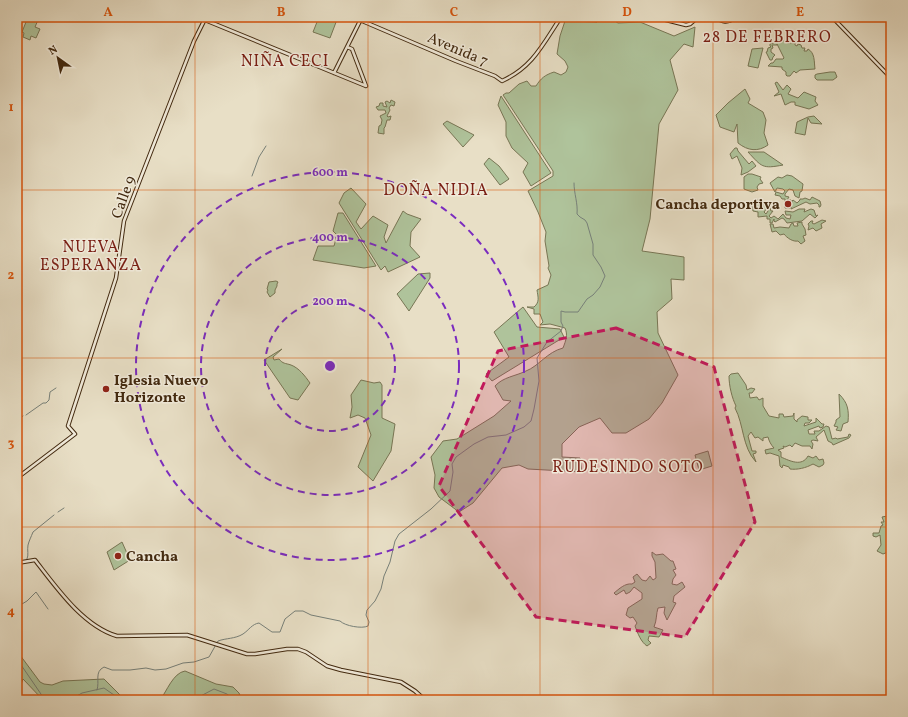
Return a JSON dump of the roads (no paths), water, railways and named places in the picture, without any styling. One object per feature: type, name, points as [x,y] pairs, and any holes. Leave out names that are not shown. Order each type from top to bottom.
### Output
[{"type":"main road","name":"Avenida 7","points":[[361,19],[456,61],[495,76],[502,81],[521,71],[534,58],[549,38],[561,17]]},
{"type":"main road","points":[[654,17],[686,25],[690,24],[698,17]]},
{"type":"main road","points":[[715,17],[727,22],[735,17]]},
{"type":"main road","points":[[832,17],[891,78]]},
{"type":"main road","points":[[205,18],[366,86],[352,49],[347,46]]},
{"type":"main road","name":"Calle 9","points":[[17,478],[75,434],[68,426],[116,278],[124,221],[194,41],[205,18]]},
{"type":"main road","points":[[334,73],[361,19]]},
{"type":"main road","points":[[17,563],[35,560],[66,600],[93,624],[109,634],[117,636],[187,635],[246,654],[287,649],[298,650],[306,652],[327,666],[401,682],[424,699]]},
{"type":"waterway","points":[[252,176],[259,157],[266,146]]},
{"type":"waterway","points":[[97,690],[98,674],[104,667],[112,670],[146,668],[155,670],[166,669],[183,663],[194,662],[209,657],[218,641],[240,636],[252,626],[259,623],[272,632],[280,632],[285,619],[295,611],[303,611],[311,615],[340,621],[342,623],[354,626],[368,626],[369,622],[366,615],[367,610],[375,601],[381,589],[395,541],[399,534],[431,509],[450,491],[453,472],[452,464],[456,457],[474,444],[488,437],[506,435],[524,427],[531,421],[539,381],[537,358],[547,342],[561,331],[563,326],[561,322],[561,311],[578,312],[587,299],[600,287],[605,276],[593,255],[593,244],[587,223],[577,214],[574,183]]},
{"type":"waterway","points":[[26,415],[43,403],[46,403],[49,400],[50,392],[56,388]]},
{"type":"waterway","points":[[17,420],[23,416]]},
{"type":"waterway","points":[[58,512],[64,508]]},
{"type":"waterway","points":[[27,559],[28,545],[33,532],[54,515]]},
{"type":"waterway","points":[[17,607],[27,601],[36,592],[48,609]]},
{"type":"waterway","points":[[17,659],[43,697],[51,700]]},
{"type":"waterway","points":[[70,700],[82,693],[104,688],[121,700]]},
{"type":"waterway","points":[[193,700],[214,689],[227,694],[234,700]]},
{"type":"place","name":"Cancha deportiva","points":[[788,204]]},
{"type":"place","name":"Iglesia Nuevo Horizonte","points":[[106,389]]},
{"type":"place","name":"Cancha","points":[[118,556]]},
{"type":"district","name":"28 DE FEBRERO","points":[[767,36]]},
{"type":"district","name":"NIÑA CECI","points":[[285,60]]},
{"type":"district","name":"DOÑA NIDIA","points":[[436,189]]},
{"type":"district","name":"NUEVA ESPERANZA","points":[[91,255]]},
{"type":"district","name":"RUDESINDO SOTO","points":[[628,466]]}]
